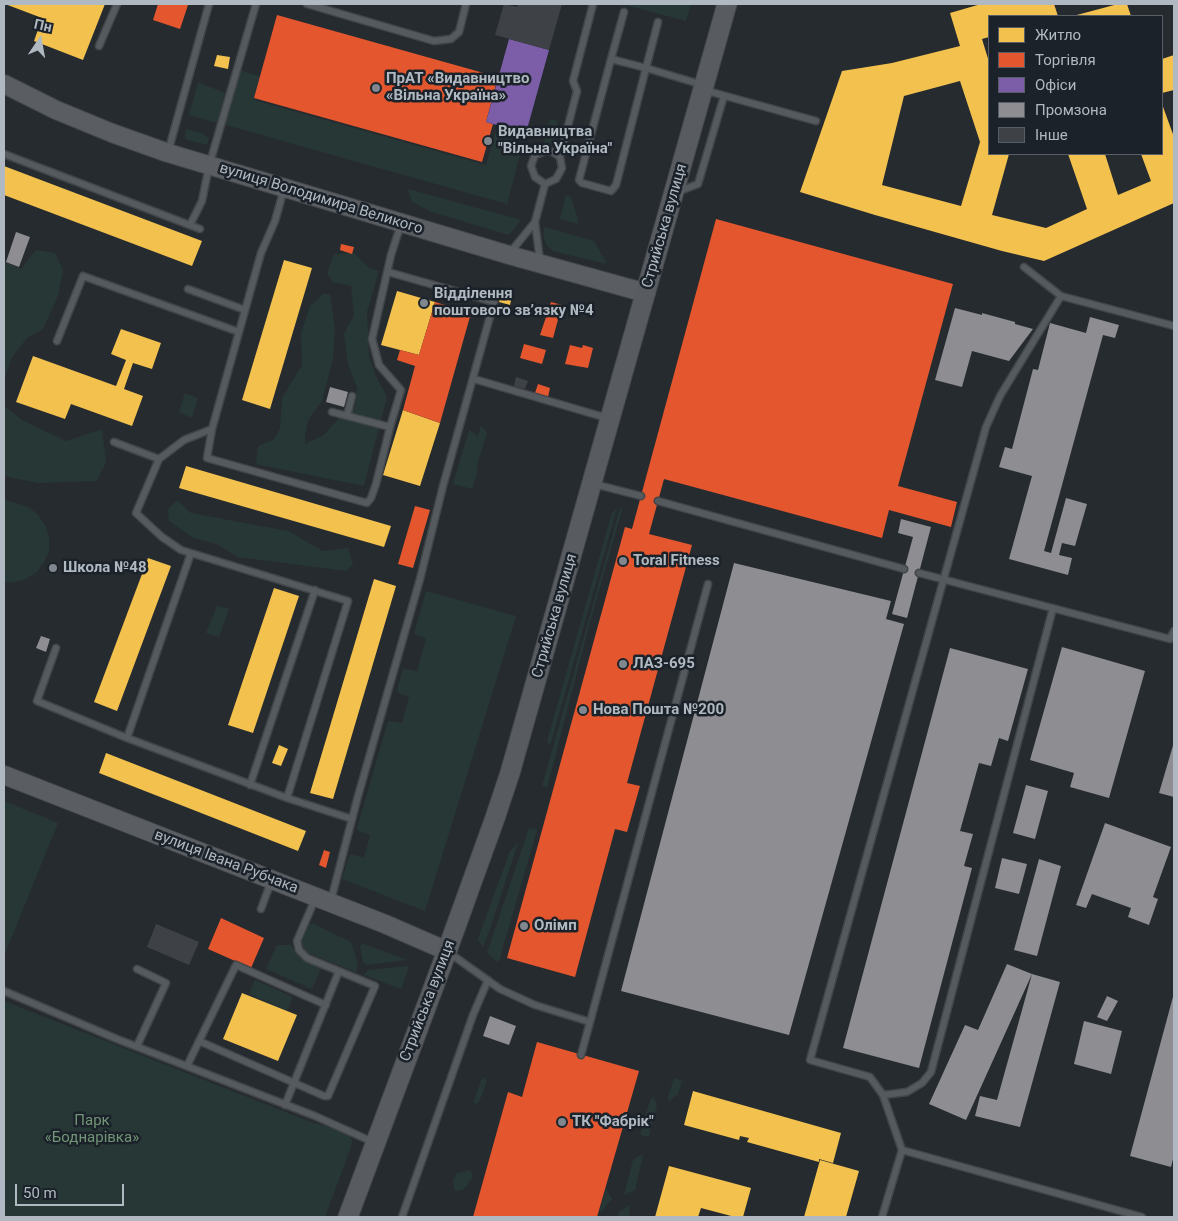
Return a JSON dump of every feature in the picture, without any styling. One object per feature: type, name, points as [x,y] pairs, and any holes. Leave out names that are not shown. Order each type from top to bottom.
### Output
[{"type":"main road","name":"Стрийська вулиця","points":[[348,1217],[447,951],[510,773],[727,4]]},
{"type":"main road","name":"вулиця Володимира Великого","points":[[4,84],[56,110],[112,134],[168,153],[508,255],[646,293]]},
{"type":"main road","name":"вулиця Івана Рубчака","points":[[4,775],[323,900],[447,951]]},
{"type":"lane","points":[[99,46],[116,4]]},
{"type":"lane","points":[[168,153],[195,44],[209,4]]},
{"type":"lane","points":[[190,226],[202,200],[209,166],[256,4]]},
{"type":"lane","points":[[307,4],[434,41],[451,39],[459,32],[466,4]]},
{"type":"lane","points":[[545,184],[556,179],[562,168],[560,157],[578,91],[573,81],[594,4]]},
{"type":"lane","points":[[624,12],[579,180],[582,183],[611,191],[616,185],[658,22]]},
{"type":"lane","points":[[611,58],[704,87],[724,96],[816,121]]},
{"type":"lane","points":[[674,194],[698,184],[724,96]]},
{"type":"lane","points":[[545,184],[535,177],[531,166],[536,155],[546,151],[553,152],[560,157]]},
{"type":"lane","points":[[4,154],[200,229]]},
{"type":"lane","points":[[540,264],[535,222],[545,184]]},
{"type":"lane","points":[[284,189],[275,221],[261,253],[212,429],[207,458],[367,503],[376,484],[401,390],[379,365],[372,339],[401,223]]},
{"type":"lane","points":[[508,255],[535,222]]},
{"type":"lane","points":[[1024,267],[1061,296],[1174,326]]},
{"type":"lane","points":[[199,1041],[328,1096],[375,986],[307,958],[299,950],[297,940],[323,900],[352,819],[494,302],[388,272]]},
{"type":"lane","points":[[58,341],[83,276],[239,332]]},
{"type":"lane","points":[[188,289],[245,310]]},
{"type":"lane","points":[[882,1217],[902,1150],[883,1094],[870,1078],[810,1060],[986,427],[1000,396],[1061,296]]},
{"type":"lane","points":[[474,379],[611,419]]},
{"type":"lane","points":[[347,416],[352,396]]},
{"type":"lane","points":[[332,412],[390,427]]},
{"type":"lane","points":[[212,429],[184,440],[159,459],[136,513],[162,537],[181,550],[348,601],[287,798]]},
{"type":"lane","points":[[114,442],[159,459]]},
{"type":"lane","points":[[593,483],[641,496]]},
{"type":"lane","points":[[658,501],[904,569]]},
{"type":"lane","points":[[127,738],[191,553]]},
{"type":"lane","points":[[919,573],[1170,639],[1174,630]]},
{"type":"lane","points":[[581,1055],[708,584]]},
{"type":"lane","points":[[250,785],[315,590]]},
{"type":"lane","points":[[883,1094],[907,1092],[922,1083],[931,1072],[1053,608]]},
{"type":"lane","points":[[56,648],[37,701],[250,785],[352,819]]},
{"type":"lane","points":[[261,909],[272,880]]},
{"type":"lane","points":[[447,951],[500,989],[535,1005],[590,1022]]},
{"type":"lane","points":[[187,1066],[236,965],[326,1004]]},
{"type":"lane","points":[[137,970],[166,982],[137,1046]]},
{"type":"lane","points":[[285,1105],[339,971]]},
{"type":"lane","points":[[402,1217],[473,1015],[488,980]]},
{"type":"lane","points":[[4,991],[375,1142]]},
{"type":"lane","points":[[902,1150],[1142,1217]]},
{"type":"green space","points":[[622,4],[691,4],[686,21]]},
{"type":"green space","points":[[240,70],[260,77],[254,100],[486,165],[495,133],[510,137],[509,144],[522,147],[507,204],[226,125]]},
{"type":"green space","points":[[198,82],[225,93],[217,123],[189,115]]},
{"type":"green space","points":[[550,119],[558,121],[551,148],[543,146]]},
{"type":"green space","points":[[186,129],[204,134],[209,138],[207,145],[185,139]]},
{"type":"green space","points":[[408,189],[521,220],[509,235],[432,212],[412,202]]},
{"type":"green space","points":[[566,195],[571,197],[578,224],[560,219]]},
{"type":"green space","points":[[544,227],[594,241],[607,264],[553,251],[547,246],[543,236]]},
{"type":"green space","points":[[36,250],[55,253],[63,270],[58,296],[43,329],[27,338],[13,356],[4,379],[4,261],[21,269]]},
{"type":"green space","points":[[354,253],[369,268],[379,271],[367,312],[369,356],[376,376],[387,397],[364,486],[256,464],[258,446],[273,440],[280,429],[282,398],[302,365],[301,333],[310,306],[323,294],[330,294],[335,329],[333,359],[322,401],[308,420],[305,444],[324,435],[339,418],[355,407],[357,387],[348,364],[344,334],[354,315],[351,286],[333,282],[327,273],[334,254]]},
{"type":"green space","points":[[185,393],[198,398],[192,418],[179,412]]},
{"type":"green space","points":[[4,406],[22,420],[66,441],[102,429],[106,462],[97,481],[38,483],[4,476]]},
{"type":"green space","points":[[481,425],[487,433],[472,489],[453,484],[469,430],[478,436]]},
{"type":"green space","points":[[4,499],[30,508],[39,516],[46,527],[49,538],[49,551],[37,572],[26,579],[15,582],[4,582]]},
{"type":"green space","points":[[177,500],[191,513],[288,531],[323,551],[348,548],[353,564],[346,571],[238,557],[216,544],[194,538],[169,521],[168,509]]},
{"type":"green space","points":[[617,508],[550,746],[547,741],[612,513]]},
{"type":"green space","points":[[620,508],[622,510],[589,626],[547,788],[542,786]]},
{"type":"green space","points":[[426,591],[516,616],[425,911],[342,879],[351,854],[364,858],[370,835],[359,831],[357,828],[388,721],[402,723],[409,697],[398,693],[397,690],[403,669],[417,671],[426,639],[414,634]]},
{"type":"green space","points":[[217,606],[229,609],[219,637],[206,633]]},
{"type":"green space","points":[[4,801],[58,823],[4,956]]},
{"type":"green space","points":[[529,828],[537,830],[501,958],[497,962],[487,953]]},
{"type":"green space","points":[[518,843],[483,947],[478,940],[479,936],[510,851]]},
{"type":"green space","points":[[311,924],[351,942],[358,964],[356,972],[306,952],[301,943]]},
{"type":"green space","points":[[362,943],[407,960],[367,965],[363,962],[360,947]]},
{"type":"green space","points":[[277,945],[291,945],[298,956],[321,968],[312,989],[266,969]]},
{"type":"green space","points":[[409,966],[401,989],[364,975],[368,970]]},
{"type":"green space","points":[[255,980],[293,997],[287,1011],[249,994]]},
{"type":"green space","name":"Парк «Боднарівка»","points":[[4,1001],[311,1122],[348,1134],[352,1144],[325,1217],[4,1217]]},
{"type":"green space","points":[[484,1077],[487,1081],[479,1102],[475,1104],[474,1101],[481,1080]]},
{"type":"green space","points":[[674,1078],[682,1081],[678,1094],[669,1101],[668,1097]]},
{"type":"green space","points":[[654,1097],[657,1106],[649,1136],[646,1137],[640,1134],[650,1100]]},
{"type":"green space","points":[[643,1155],[635,1190],[624,1195],[633,1160]]},
{"type":"green space","points":[[470,1170],[473,1175],[463,1190],[457,1191],[454,1189],[453,1180],[457,1173]]},
{"type":"green space","points":[[606,1189],[612,1199],[599,1212]]},
{"type":"green space","points":[[630,1205],[629,1217],[617,1217],[619,1212]]},
{"type":"building: Житло","points":[[5,4],[105,4],[83,60],[34,41],[42,18]]},
{"type":"building: Житло","points":[[981,4],[1054,4],[1058,15],[988,15],[988,37],[982,39],[988,59],[988,155],[1009,155],[992,215],[1046,228],[1087,209],[1068,155],[1105,155],[1118,195],[1151,181],[1141,155],[1163,155],[1163,107],[1174,137],[1174,203],[1044,261],[1002,251],[800,192],[842,71],[892,63],[960,46],[950,13]],"holes":[[[960,81],[980,142],[961,206],[882,185],[904,96]]]},
{"type":"building: Житло","points":[[1118,4],[1127,4],[1131,15],[1077,15]]},
{"type":"building: Житло","points":[[217,55],[230,57],[228,69],[214,66]]},
{"type":"building: Житло","points":[[1174,55],[1174,90],[1163,93],[1163,59]]},
{"type":"building: Житло","points":[[4,166],[202,241],[192,266],[4,195]]},
{"type":"building: Житло","points":[[284,260],[312,268],[270,409],[242,400]]},
{"type":"building: Житло","points":[[397,291],[435,302],[419,355],[381,345]]},
{"type":"building: Житло","points":[[501,293],[512,296],[510,305],[499,302]]},
{"type":"building: Житло","points":[[121,329],[161,343],[152,369],[133,363],[124,389],[143,396],[132,426],[71,404],[65,419],[16,402],[33,356],[116,386],[126,360],[111,354]]},
{"type":"building: Житло","points":[[403,410],[440,423],[420,486],[383,475]]},
{"type":"building: Житло","points":[[186,466],[391,526],[384,547],[179,488]]},
{"type":"building: Житло","points":[[148,558],[171,566],[117,711],[94,702]]},
{"type":"building: Житло","points":[[374,579],[396,586],[333,799],[310,793]]},
{"type":"building: Житло","points":[[274,588],[299,596],[253,733],[228,725]]},
{"type":"building: Житло","points":[[279,745],[288,749],[281,766],[272,763]]},
{"type":"building: Житло","points":[[106,753],[306,831],[298,851],[99,773]]},
{"type":"building: Житло","points":[[242,993],[297,1015],[278,1061],[223,1039]]},
{"type":"building: Житло","points":[[693,1091],[841,1133],[833,1163],[819,1159],[819,1162],[747,1142],[749,1138],[740,1136],[739,1140],[684,1125]]},
{"type":"building: Житло","points":[[820,1160],[859,1171],[846,1217],[804,1217]]},
{"type":"building: Житло","points":[[669,1166],[751,1188],[743,1217],[735,1217],[701,1208],[698,1217],[655,1217]]},
{"type":"building: Торгівля","points":[[158,4],[188,5],[180,29],[153,20]]},
{"type":"building: Торгівля","name":"ПрАТ «Видавництво «Вільна Україна»","points":[[277,15],[498,77],[486,122],[493,124],[482,162],[254,98]]},
{"type":"building: Торгівля","points":[[716,219],[953,284],[898,486],[957,502],[951,527],[889,510],[882,538],[664,479],[649,534],[692,545],[627,783],[640,786],[627,832],[615,829],[575,977],[507,958],[625,527],[632,529]]},
{"type":"building: Торгівля","points":[[341,244],[354,247],[352,254],[340,250]]},
{"type":"building: Торгівля","points":[[435,302],[471,313],[440,423],[403,410],[415,366],[397,360],[400,350],[419,355]]},
{"type":"building: Торгівля","points":[[551,302],[562,305],[553,338],[540,335]]},
{"type":"building: Торгівля","points":[[524,344],[546,350],[542,364],[520,358]]},
{"type":"building: Торгівля","points":[[570,345],[582,348],[583,345],[593,348],[588,368],[565,364]]},
{"type":"building: Торгівля","points":[[538,384],[550,388],[548,397],[535,393]]},
{"type":"building: Торгівля","points":[[415,506],[430,510],[413,568],[398,564]]},
{"type":"building: Торгівля","points":[[324,850],[330,852],[326,868],[319,865]]},
{"type":"building: Торгівля","points":[[221,918],[264,938],[251,968],[208,949]]},
{"type":"building: Торгівля","name":"ТК \"Фабрік\"","points":[[537,1042],[639,1071],[597,1217],[473,1217],[508,1092],[522,1097]]},
{"type":"building: Офіси","points":[[509,39],[549,50],[526,133],[486,122]]},
{"type":"building: Промзона","points":[[16,232],[30,237],[19,267],[6,262]]},
{"type":"building: Промзона","points":[[955,308],[982,315],[982,313],[1033,329],[1009,361],[972,351],[962,387],[935,380]]},
{"type":"building: Промзона","points":[[1090,317],[1119,325],[1115,338],[1103,335],[1044,551],[1051,553],[1066,498],[1087,504],[1075,546],[1062,543],[1059,555],[1072,558],[1068,575],[1009,559],[1032,476],[999,467],[1005,447],[1012,449],[1033,369],[1038,370],[1050,323],[1086,333]]},
{"type":"building: Промзона","points":[[330,387],[348,392],[344,407],[326,402]]},
{"type":"building: Промзона","points":[[901,519],[931,527],[907,618],[892,614],[913,537],[898,533]]},
{"type":"building: Промзона","points":[[734,563],[891,601],[886,619],[904,624],[789,1035],[621,991]]},
{"type":"building: Промзона","points":[[41,636],[50,639],[46,652],[36,648]]},
{"type":"building: Промзона","points":[[1062,647],[1145,671],[1109,798],[1070,787],[1074,773],[1030,760]]},
{"type":"building: Промзона","points":[[950,648],[1028,669],[1008,741],[999,738],[991,766],[979,763],[960,831],[973,834],[964,866],[972,868],[919,1068],[843,1048]]},
{"type":"building: Промзона","points":[[1174,742],[1174,797],[1159,793]]},
{"type":"building: Промзона","points":[[1026,785],[1048,791],[1035,839],[1013,833]]},
{"type":"building: Промзона","points":[[1105,823],[1171,847],[1153,897],[1158,899],[1149,925],[1128,917],[1131,908],[1092,894],[1086,908],[1076,905]]},
{"type":"building: Промзона","points":[[1002,858],[1027,864],[1019,894],[995,888]]},
{"type":"building: Промзона","points":[[1039,859],[1061,866],[1037,956],[1014,950]]},
{"type":"building: Промзона","points":[[1007,964],[1032,974],[966,1120],[929,1104],[965,1025],[978,1030]]},
{"type":"building: Промзона","points":[[1032,974],[1060,982],[1020,1127],[975,1116],[980,1096],[997,1100]]},
{"type":"building: Промзона","points":[[1174,993],[1174,1155],[1171,1167],[1130,1156]]},
{"type":"building: Промзона","points":[[1107,996],[1118,1001],[1107,1021],[1097,1017]]},
{"type":"building: Промзона","points":[[490,1016],[516,1026],[509,1045],[483,1036]]},
{"type":"building: Промзона","points":[[1084,1021],[1122,1031],[1111,1074],[1074,1064]]},
{"type":"building: Інше","points":[[504,4],[517,7],[518,4],[562,4],[549,50],[495,35]]},
{"type":"building: Інше","points":[[516,377],[528,381],[525,389],[514,386]]},
{"type":"building: Інше","points":[[156,924],[199,942],[189,965],[147,947]]},
{"type":"place","name":"ПрАТ «Видавництво «Вільна Україна»","points":[[376,88]]},
{"type":"place","name":"Видавництва \"Вільна Україна\"","points":[[488,141]]},
{"type":"place","name":"Відділення поштового зв’язку №4","points":[[424,303]]},
{"type":"place","name":"Toral Fitness","points":[[623,561]]},
{"type":"place","name":"Школа №48","points":[[53,568]]},
{"type":"place","name":"ЛАЗ-695","points":[[623,664]]},
{"type":"place","name":"Нова Пошта №200","points":[[583,710]]},
{"type":"place","name":"Олімп","points":[[524,926]]},
{"type":"place","name":"ТК \"Фабрік\"","points":[[562,1122]]}]
